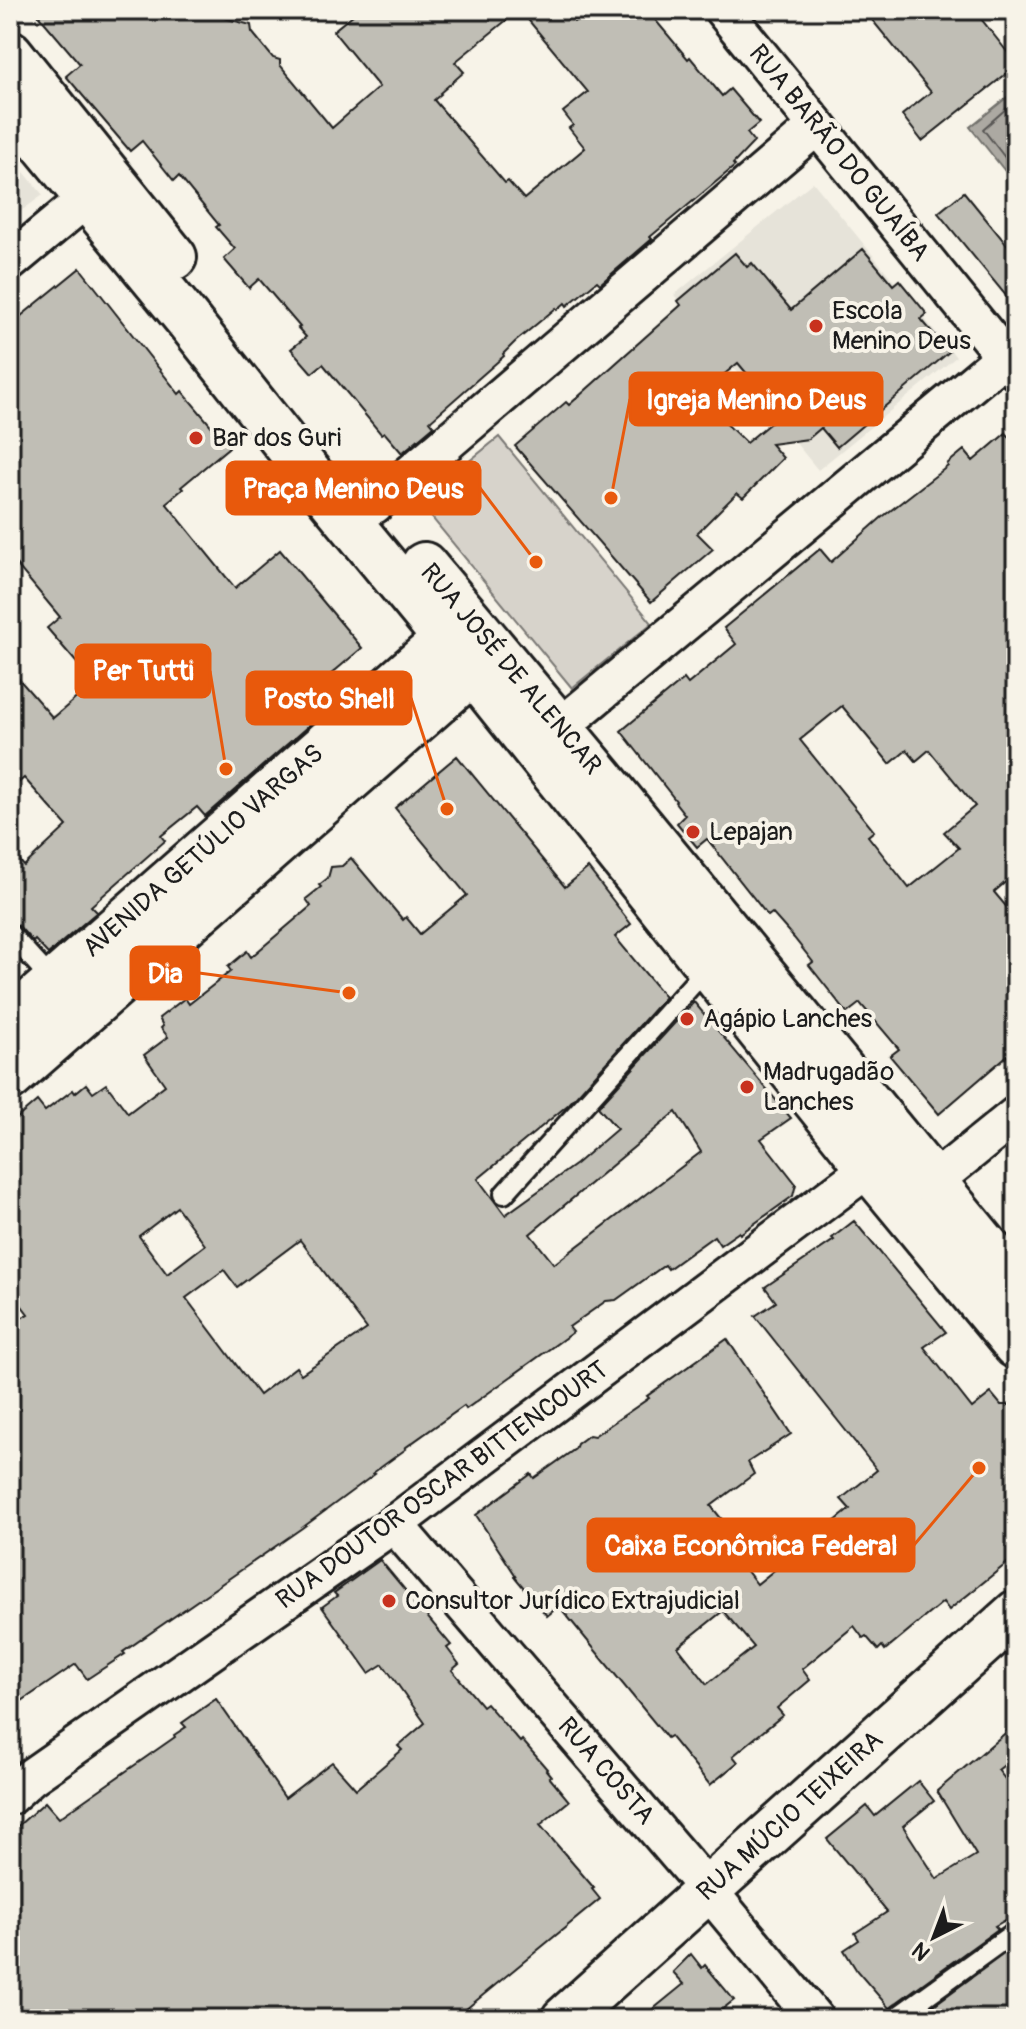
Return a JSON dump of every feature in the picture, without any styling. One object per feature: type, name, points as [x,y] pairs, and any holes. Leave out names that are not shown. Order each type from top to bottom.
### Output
[{"type":"main road","name":"RUA JOSÉ DE ALENCAR","points":[[10,53],[374,505],[471,645],[708,967],[869,1168],[917,1195],[1016,1282]]},
{"type":"main road","points":[[10,104],[304,467],[471,645]]},
{"type":"main road","points":[[73,131],[87,198]]},
{"type":"main road","points":[[87,198],[156,234]]},
{"type":"main road","name":"RUA JOSÉ DE ALENCAR","points":[[471,645],[560,727],[917,1195],[1016,1346]]},
{"type":"main road","name":"AVENIDA GETÚLIO VARGAS","points":[[10,1021],[54,982],[471,645]]},
{"type":"main road","name":"AVENIDA GETÚLIO VARGAS","points":[[10,1078],[471,645]]},
{"type":"main road","name":"RUA MÚCIO TEIXEIRA","points":[[564,2019],[1016,1613]]},
{"type":"street","name":"RUA BARÃO DO GUAÍBA","points":[[723,10],[1010,364]]},
{"type":"street","points":[[304,467],[338,491],[374,505],[817,126]]},
{"type":"street","points":[[10,262],[87,198]]},
{"type":"street","points":[[560,727],[1010,364]]},
{"type":"street","points":[[917,1195],[1016,1115]]},
{"type":"street","name":"RUA DOUTOR OSCAR BITTENCOURT","points":[[10,1796],[44,1768],[394,1524],[869,1168]]},
{"type":"street","name":"RUA COSTA","points":[[394,1524],[815,2019]]},
{"type":"lane","points":[[10,934],[54,982]]},
{"type":"lane","points":[[504,1194],[708,967]]},
{"type":"lane","points":[[894,2019],[1016,1931]]},
{"type":"shaded area","points":[[10,155],[43,195],[10,219]]},
{"type":"shaded area","name":"Escola Menino Deus","points":[[813,182],[956,357],[818,470],[674,295]]},
{"type":"shaded area","points":[[499,437],[652,623],[572,688],[419,502]]},
{"type":"water","points":[[1016,90],[1016,185],[970,127]]},
{"type":"building","points":[[34,10],[233,10],[224,18],[251,25],[252,32],[273,58],[280,60],[280,65],[332,128],[379,87],[333,31],[359,10],[519,10],[455,62],[464,72],[434,100],[505,183],[508,181],[524,199],[585,148],[569,128],[573,125],[563,112],[588,92],[520,10],[564,10],[574,22],[590,10],[647,10],[722,96],[730,89],[759,123],[747,133],[754,142],[733,164],[735,166],[650,237],[652,239],[600,284],[597,281],[567,306],[565,303],[556,308],[515,342],[504,356],[430,421],[434,426],[402,453],[384,432],[381,434],[323,364],[312,373],[291,349],[306,337],[300,327],[259,279],[249,288],[224,259],[235,249],[179,176],[174,181],[142,141],[130,151],[66,76],[80,64]]},
{"type":"building","points":[[864,10],[974,10],[1016,66],[922,141],[902,115],[931,92]]},
{"type":"building","points":[[964,192],[1016,256],[1016,308],[938,213]]},
{"type":"building","points":[[863,249],[893,285],[899,280],[927,314],[921,319],[949,352],[837,447],[821,428],[808,439],[771,444],[783,458],[743,498],[737,493],[697,533],[713,549],[651,602],[515,446],[566,402],[569,405],[681,305],[678,301],[735,253],[747,267],[752,263],[791,310]],"holes":[[[738,363],[781,414],[746,443],[698,396]]]},
{"type":"building","points":[[80,268],[179,394],[182,391],[229,447],[166,503],[235,588],[280,550],[362,648],[316,687],[331,706],[205,816],[197,807],[161,836],[165,841],[91,906],[97,912],[48,954],[18,925],[10,922],[10,849],[24,866],[67,826],[24,778],[10,790],[10,669],[53,718],[94,683],[47,628],[60,617],[10,557],[10,325]]},
{"type":"building","points":[[1006,433],[1016,445],[1016,873],[994,892],[1016,918],[1016,1048],[939,1114],[890,1056],[899,1049],[860,1003],[847,1013],[809,965],[813,962],[794,938],[772,913],[768,916],[707,839],[697,847],[677,823],[685,815],[621,731],[684,679],[688,684],[736,644],[724,628],[820,549],[831,562],[964,450],[973,461]],"holes":[[[842,706],[890,764],[907,750],[916,761],[929,750],[975,806],[944,832],[959,848],[909,888],[868,836],[874,831],[800,740]]]},
{"type":"building","points":[[457,756],[565,887],[588,868],[631,924],[615,937],[665,997],[569,1104],[478,1179],[505,1215],[576,1164],[617,1129],[598,1107],[694,1002],[791,1118],[761,1139],[796,1184],[793,1196],[740,1234],[720,1245],[714,1236],[668,1269],[665,1265],[616,1300],[606,1301],[569,1327],[573,1332],[466,1409],[464,1406],[405,1448],[302,1528],[87,1679],[76,1664],[10,1709],[10,1325],[28,1314],[10,1290],[10,1124],[37,1101],[45,1111],[86,1084],[93,1093],[106,1084],[128,1113],[165,1085],[144,1055],[168,1037],[161,1028],[159,1018],[185,998],[189,1004],[231,971],[228,967],[247,951],[251,957],[311,906],[306,899],[321,887],[319,885],[328,878],[331,867],[342,866],[351,858],[403,920],[406,917],[420,934],[467,895],[395,808]],"holes":[[[676,1112],[701,1152],[554,1264],[530,1234]],[[177,1207],[205,1245],[167,1274],[139,1236]],[[300,1240],[367,1329],[301,1374],[296,1367],[259,1395],[186,1298],[224,1270],[237,1287]]]},
{"type":"building","points":[[854,1221],[946,1332],[924,1347],[972,1408],[991,1393],[1001,1405],[1016,1405],[1016,1556],[949,1610],[943,1602],[885,1650],[882,1646],[878,1650],[854,1626],[802,1669],[810,1680],[777,1708],[783,1715],[733,1756],[738,1762],[710,1785],[670,1736],[667,1738],[559,1606],[547,1616],[514,1576],[476,1515],[531,1474],[534,1478],[575,1449],[589,1435],[594,1436],[649,1398],[647,1396],[727,1339],[791,1434],[748,1462],[754,1474],[711,1506],[728,1527],[719,1535],[757,1584],[850,1509],[841,1499],[877,1470],[755,1316],[776,1302],[765,1287],[834,1240],[832,1238]],"holes":[[[723,1611],[754,1647],[707,1684],[678,1647]]]},
{"type":"building","points":[[380,1560],[451,1645],[447,1648],[459,1664],[452,1670],[482,1706],[486,1703],[520,1742],[522,1740],[569,1801],[540,1825],[600,1899],[454,2019],[10,2019],[10,1833],[45,1802],[59,1818],[175,1737],[186,1727],[182,1723],[216,1699],[285,1798],[332,1762],[356,1789],[402,1750],[398,1746],[425,1723],[383,1664],[369,1673],[322,1607],[337,1596],[334,1593]]},
{"type":"building","points":[[1016,1724],[1016,1756],[998,1770],[1016,1793],[1016,1914],[995,1926],[998,1929],[889,2008],[857,1971],[844,1950],[859,1940],[855,1933],[887,1912],[827,1839],[867,1806],[875,1816],[918,1781],[934,1801],[903,1826],[937,1879],[976,1855],[937,1791]]},
{"type":"building","points":[[1012,1948],[1016,1953],[1016,2019],[915,2019]]},
{"type":"building","points":[[691,1954],[702,1968],[705,1965],[734,2000],[710,2019],[641,2019],[684,1984],[673,1972]]},
{"type":"place","name":"Escola Menino Deus","points":[[816,326]]},
{"type":"place","name":"Bar dos Guri","points":[[196,438]]},
{"type":"place","name":"Igreja Menino Deus","points":[[611,498]]},
{"type":"place","name":"Praça Menino Deus","points":[[536,562]]},
{"type":"place","name":"Per Tutti","points":[[226,769]]},
{"type":"place","name":"Posto Shell","points":[[447,809]]},
{"type":"place","name":"Lepajan","points":[[693,832]]},
{"type":"place","name":"Dia","points":[[349,993]]},
{"type":"place","name":"Agápio Lanches","points":[[687,1019]]},
{"type":"place","name":"Madrugadão Lanches","points":[[747,1087]]},
{"type":"place","name":"Caixa Econômica Federal","points":[[979,1468]]},
{"type":"place","name":"Consultor Jurídico Extrajudicial","points":[[389,1601]]}]
